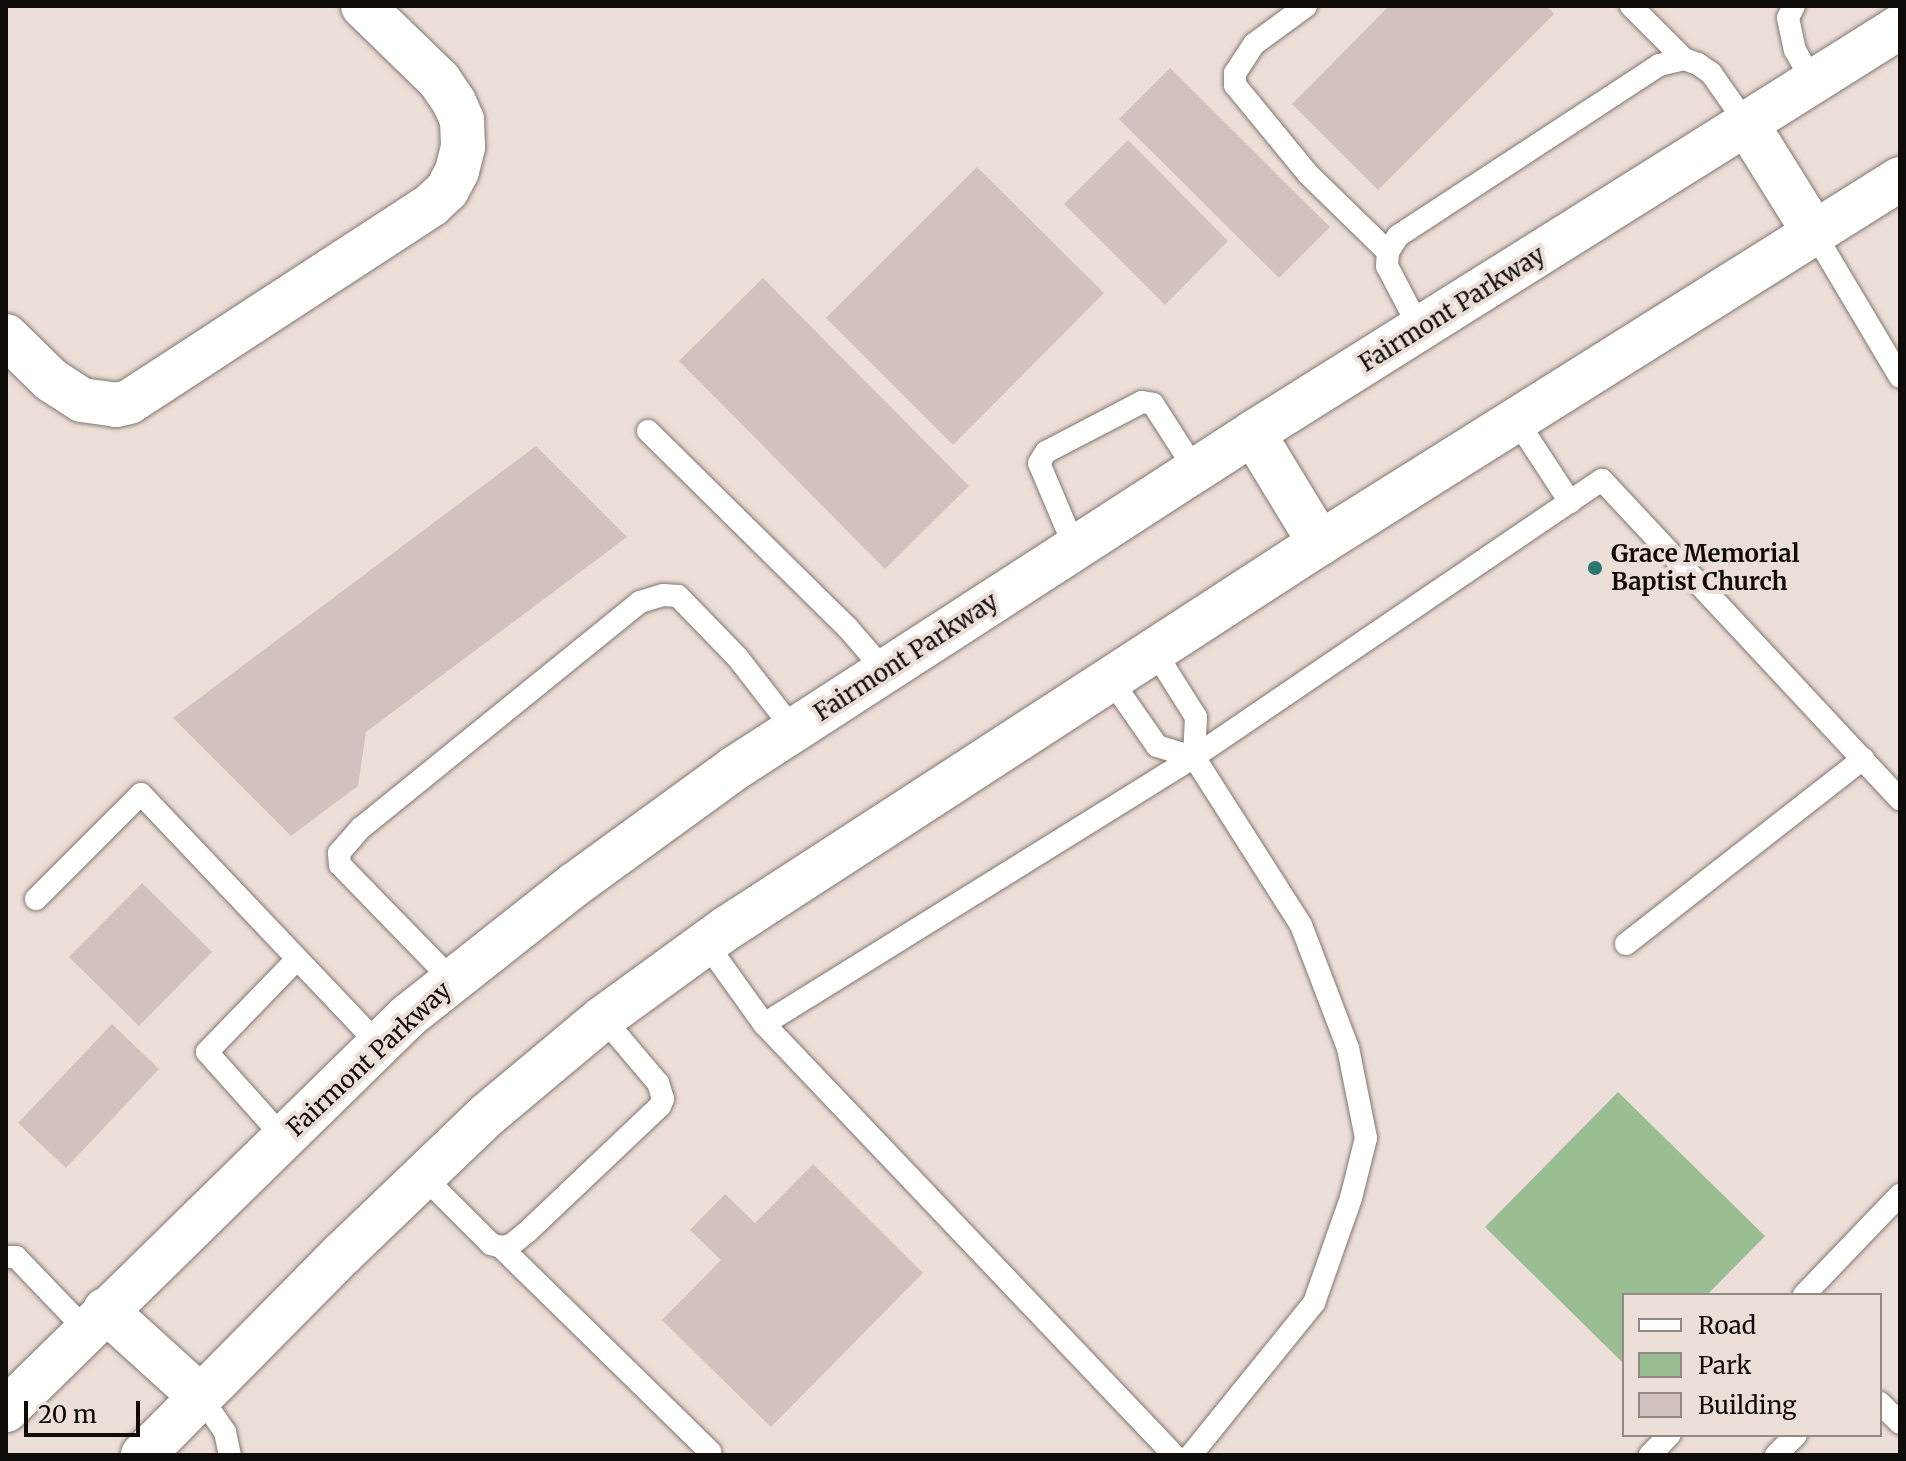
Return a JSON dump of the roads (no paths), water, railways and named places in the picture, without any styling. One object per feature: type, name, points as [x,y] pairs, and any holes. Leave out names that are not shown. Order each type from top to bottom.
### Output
[{"type":"main road","points":[[6,336],[67,391],[90,402],[116,405],[144,395],[310,282],[431,205],[447,190],[463,147],[462,120],[439,80],[363,6]]},
{"type":"main road","name":"Fairmont Parkway","points":[[6,1410],[378,1044],[574,885],[793,729],[1253,433],[1900,25]]},
{"type":"main road","points":[[1746,123],[1815,234]]},
{"type":"main road","points":[[143,1455],[487,1115],[603,1018],[706,943],[1320,543],[1900,179]]},
{"type":"main road","points":[[1253,433],[1320,543]]},
{"type":"main road","points":[[95,1320],[201,1397]]},
{"type":"lane","points":[[1306,6],[1254,44],[1235,73],[1235,85],[1308,174],[1388,252],[1392,281],[1420,329]]},
{"type":"lane","points":[[1631,6],[1684,59],[1711,73],[1746,123]]},
{"type":"lane","points":[[1794,6],[1788,18],[1795,50],[1813,82]]},
{"type":"lane","points":[[1883,6],[1900,25]]},
{"type":"lane","points":[[1388,252],[1398,236],[1445,203],[1659,65],[1684,59]]},
{"type":"lane","points":[[1815,234],[1900,377]]},
{"type":"lane","points":[[1075,548],[1039,463],[1046,452],[1142,402],[1153,404],[1196,471]]},
{"type":"lane","points":[[1517,421],[1570,502]]},
{"type":"lane","points":[[648,431],[847,627],[885,671]]},
{"type":"lane","points":[[764,1024],[1194,757],[1602,480],[1900,800]]},
{"type":"lane","points":[[453,981],[340,865],[339,853],[361,828],[640,602],[663,595],[678,596],[738,658],[793,729]]},
{"type":"lane","points":[[1155,652],[1196,717],[1194,757],[1301,925],[1348,1048],[1366,1138],[1351,1198],[1314,1303],[1191,1455]]},
{"type":"lane","points":[[1111,680],[1157,746],[1194,757]]},
{"type":"lane","points":[[1626,944],[1863,759]]},
{"type":"lane","points":[[36,899],[141,794],[378,1044]]},
{"type":"lane","points":[[706,943],[764,1024],[1174,1455]]},
{"type":"lane","points":[[283,1137],[207,1052],[297,959]]},
{"type":"lane","points":[[501,1247],[511,1245],[526,1233],[660,1106],[663,1099],[658,1083],[603,1018]]},
{"type":"lane","points":[[423,1176],[483,1238],[501,1247],[710,1452]]},
{"type":"lane","points":[[1806,1293],[1900,1195]]},
{"type":"lane","points":[[6,1257],[16,1257],[95,1320]]},
{"type":"lane","points":[[201,1397],[225,1432],[230,1455]]},
{"type":"lane","points":[[1882,1405],[1900,1423]]},
{"type":"lane","points":[[1650,1455],[1667,1437]]},
{"type":"lane","points":[[1776,1455],[1794,1437]]},
{"type":"place","name":"Grace Memorial Baptist Church","points":[[1595,568]]}]
